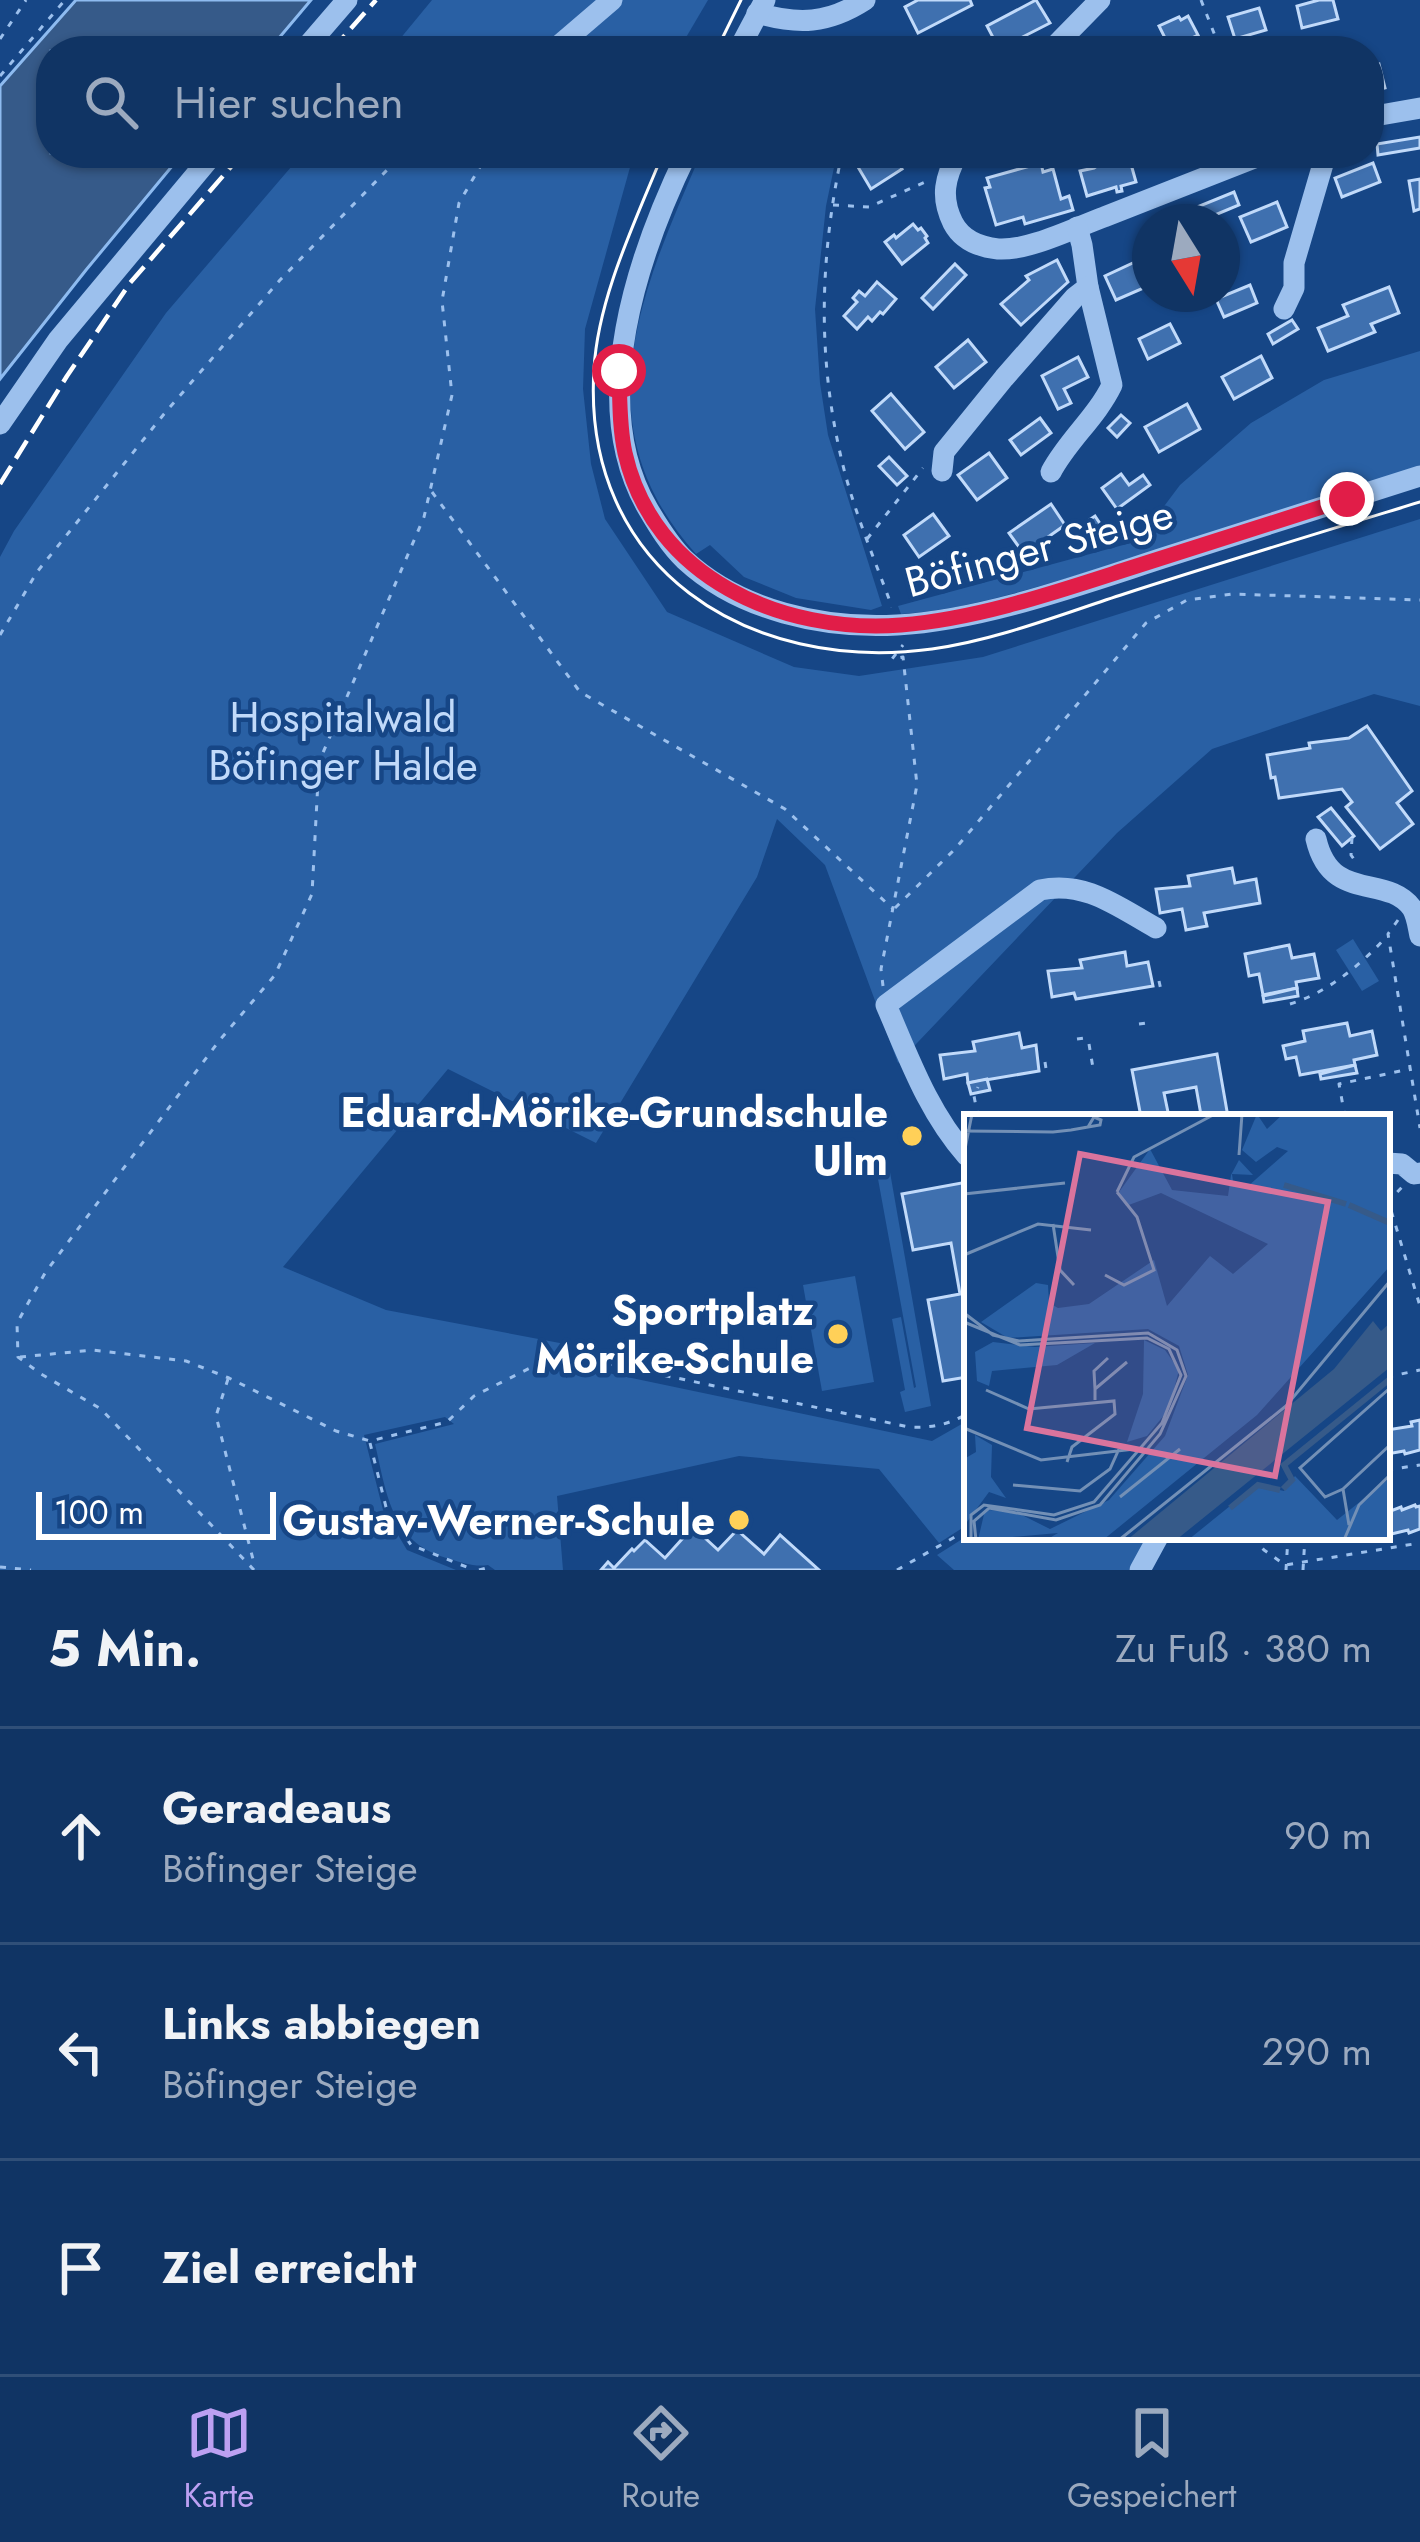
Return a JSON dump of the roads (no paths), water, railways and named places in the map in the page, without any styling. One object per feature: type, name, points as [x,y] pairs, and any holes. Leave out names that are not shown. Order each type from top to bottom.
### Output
[{"type":"street","points":[[315,36],[347,0]]},
{"type":"street","points":[[570,36],[613,0]]},
{"type":"street","points":[[746,36],[761,7],[798,22],[822,19],[865,0]]},
{"type":"street","points":[[1065,36],[1100,0]]},
{"type":"street","points":[[1384,114],[1420,108]]},
{"type":"street","points":[[0,424],[87,303],[201,168]]},
{"type":"street","name":"Böfinger Steige","points":[[681,168],[645,259],[626,332],[619,371],[625,454],[638,492],[684,559],[722,587],[770,610],[857,625],[898,625],[999,607],[1420,476]]},
{"type":"street","points":[[952,168],[944,187],[947,210],[958,233],[970,242],[997,249],[1022,247],[1228,168]]},
{"type":"street","points":[[1284,309],[1294,288],[1294,263],[1322,168]]},
{"type":"street","points":[[1051,472],[1063,449],[1102,406],[1112,385],[1077,227]]},
{"type":"street","points":[[943,461],[1004,378],[1088,287]]},
{"type":"street","points":[[1316,839],[1320,858],[1337,876],[1409,904],[1420,936]]},
{"type":"street","points":[[964,1153],[944,1130],[886,1005],[1040,890],[1062,885],[1099,896],[1156,928]]},
{"type":"street","points":[[1140,1570],[1156,1540]]},
{"type":"tram line","points":[[723,36],[741,0]]},
{"type":"tram line","points":[[657,168],[603,314],[594,369],[597,439],[615,500],[647,552],[689,593],[741,624],[800,644],[864,652],[956,645],[1420,502]]},
{"type":"railway","points":[[344,36],[376,0]]},
{"type":"railway","points":[[0,484],[130,283],[230,168]]},
{"type":"place","name":"Eduard-Mörike-Grundschule Ulm","points":[[912,1136]]},
{"type":"place","name":"Sportplatz Mörike-Schule","points":[[838,1334]]},
{"type":"place","name":"Gustav-Werner-Schule","points":[[739,1520]]},
{"type":"park label","name":"Hospitalwald Böfinger Halde","points":[[343,741]]}]
